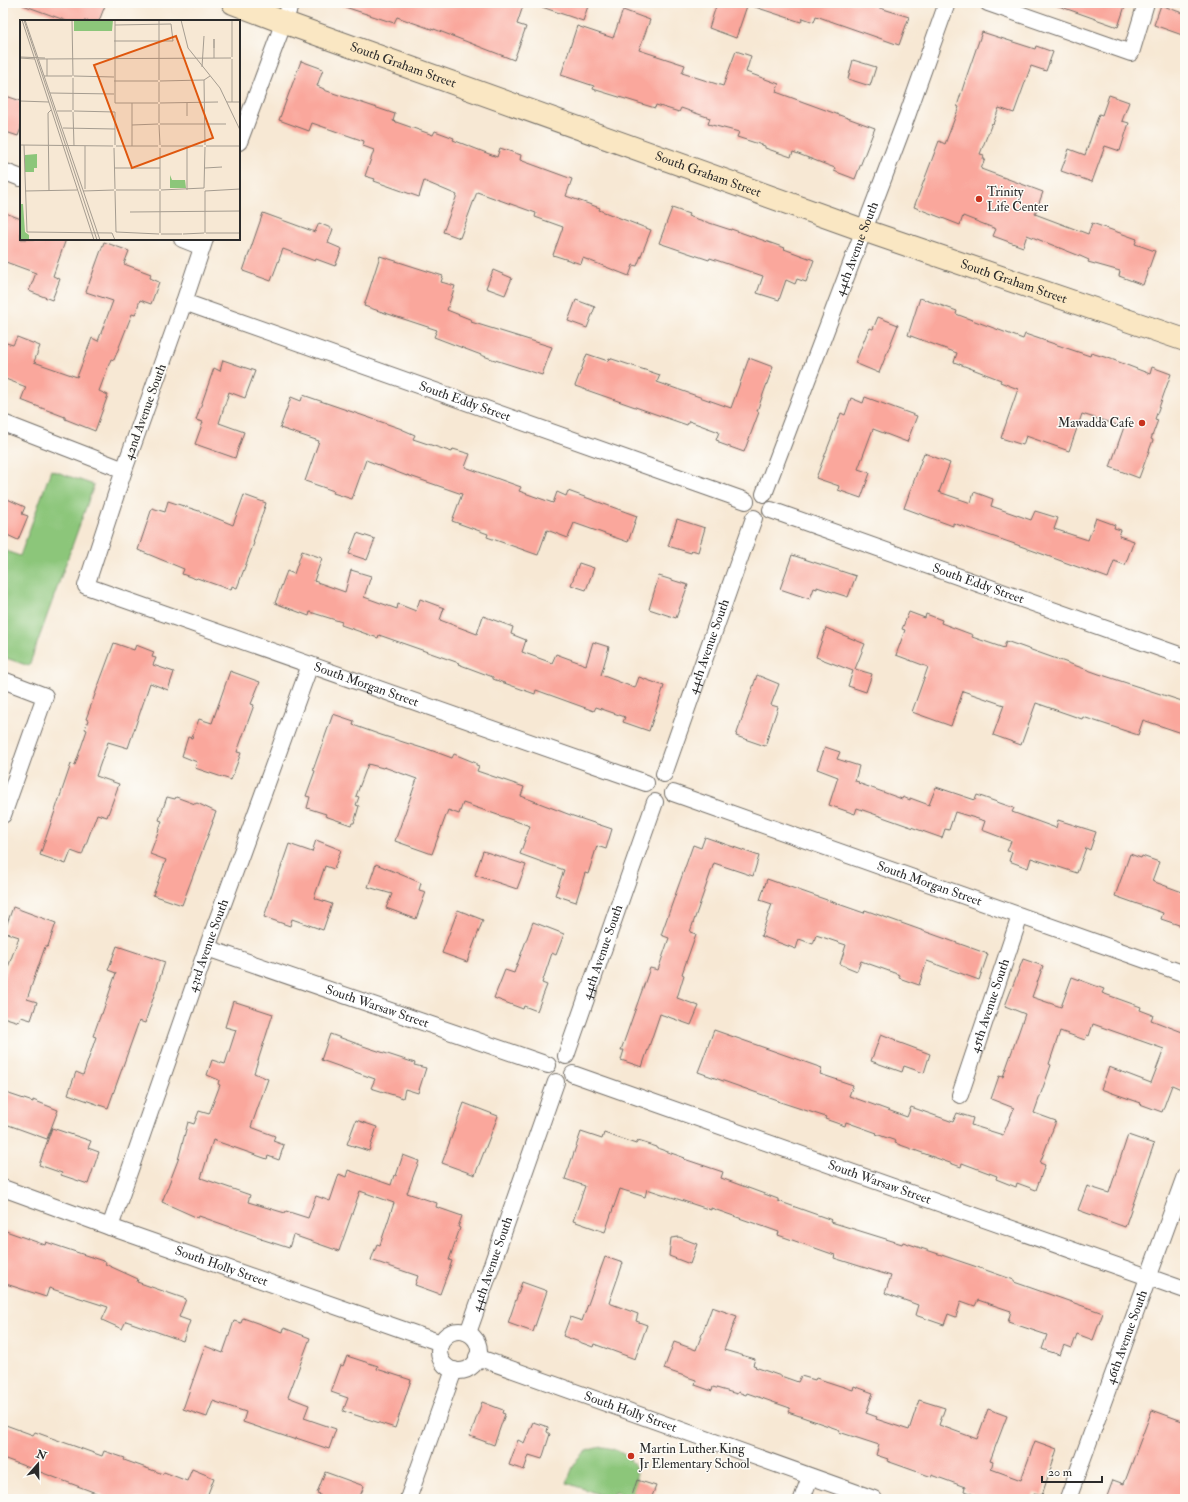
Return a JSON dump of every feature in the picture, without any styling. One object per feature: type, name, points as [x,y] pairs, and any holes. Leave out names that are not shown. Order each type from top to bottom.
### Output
[{"type":"street","name":"South Graham Street","points":[[234,3],[287,13],[863,230],[1185,340]]},
{"type":"street","name":"44th Avenue South","points":[[764,494],[947,3]]},
{"type":"street","points":[[988,3],[1131,53],[1146,3]]},
{"type":"street","points":[[240,139],[287,13]]},
{"type":"street","points":[[3,171],[20,178]]},
{"type":"street","points":[[188,240],[204,243]]},
{"type":"street","name":"42nd Avenue South","points":[[86,586],[124,470],[204,243]]},
{"type":"street","name":"South Eddy Street","points":[[184,302],[746,501]]},
{"type":"street","points":[[3,424],[124,470]]},
{"type":"street","points":[[753,494],[764,494],[770,498],[771,503],[771,510],[768,515],[764,518],[754,518],[748,515],[746,511],[746,501],[753,494]]},
{"type":"street","name":"South Eddy Street","points":[[771,510],[1185,657]]},
{"type":"street","name":"44th Avenue South","points":[[664,774],[754,518]]},
{"type":"street","name":"South Morgan Street","points":[[86,586],[646,783]]},
{"type":"street","name":"43rd Avenue South","points":[[110,1227],[207,948],[310,665]]},
{"type":"street","points":[[3,680],[45,696],[3,815]]},
{"type":"street","points":[[664,774],[672,780],[674,784],[673,793],[670,798],[662,803],[655,802],[646,794],[646,783],[650,777],[654,775],[664,774]]},
{"type":"street","name":"South Morgan Street","points":[[673,793],[1185,974]]},
{"type":"street","name":"44th Avenue South","points":[[566,1056],[655,802]]},
{"type":"street","name":"45th Avenue South","points":[[960,1095],[1020,916]]},
{"type":"street","name":"South Warsaw Street","points":[[207,948],[548,1065]]},
{"type":"street","points":[[555,1056],[566,1056],[572,1061],[574,1066],[573,1074],[571,1079],[567,1081],[562,1083],[556,1082],[548,1075],[548,1065],[555,1056]]},
{"type":"street","name":"South Warsaw Street","points":[[573,1074],[1185,1290]]},
{"type":"street","name":"44th Avenue South","points":[[468,1333],[556,1082]]},
{"type":"street","name":"46th Avenue South","points":[[1068,1499],[1185,1176]]},
{"type":"street","name":"South Holly Street","points":[[3,1188],[441,1343]]},
{"type":"street","points":[[459,1331],[468,1333],[476,1340],[478,1346],[478,1357],[473,1365],[467,1369],[454,1370],[444,1364],[441,1358],[439,1352],[441,1343],[446,1335],[452,1332],[459,1331]]},
{"type":"street","name":"South Holly Street","points":[[478,1357],[874,1499]]},
{"type":"street","points":[[408,1499],[454,1370]]},
{"type":"street","points":[[802,1499],[810,1477]]},
{"type":"green space","points":[[51,470],[94,485],[29,666],[3,657],[3,550],[20,556]]},
{"type":"green space","points":[[603,1447],[616,1450],[621,1453],[631,1461],[634,1466],[637,1472],[637,1481],[631,1497],[615,1492],[612,1499],[567,1483],[575,1463],[582,1454]]},
{"type":"building","points":[[23,3],[106,3],[99,20],[64,20],[23,5]]},
{"type":"building","points":[[343,3],[524,3],[517,24],[526,27],[514,60],[434,29],[397,17],[394,23],[342,6]]},
{"type":"building","points":[[539,3],[589,3],[583,21],[539,6]]},
{"type":"building","points":[[717,3],[748,3],[736,38],[709,28]]},
{"type":"building","points":[[753,3],[864,3],[909,17],[899,45],[816,16],[814,22],[803,18],[801,22],[752,6]]},
{"type":"building","points":[[1056,3],[1126,3],[1118,27],[1056,5]]},
{"type":"building","points":[[1161,5],[1185,14],[1185,36],[1154,25]]},
{"type":"building","points":[[623,10],[650,20],[639,50],[685,65],[682,73],[723,86],[736,51],[751,56],[746,72],[779,84],[776,92],[875,128],[855,179],[834,171],[835,168],[793,152],[791,157],[765,148],[765,146],[737,137],[739,132],[708,124],[710,118],[681,108],[679,112],[656,105],[655,108],[593,89],[594,86],[561,75],[577,26],[613,38]]},
{"type":"building","points":[[982,32],[1035,49],[1036,46],[1053,52],[1046,71],[1031,66],[1014,113],[999,108],[980,154],[984,155],[983,159],[985,159],[981,169],[1043,192],[1035,214],[1088,234],[1092,223],[1137,239],[1135,244],[1155,251],[1143,285],[1119,276],[1120,271],[1088,262],[1089,260],[1080,256],[1027,235],[1023,247],[993,236],[996,229],[963,216],[960,225],[914,207],[939,141],[945,144],[959,107],[957,106]]},
{"type":"building","points":[[853,60],[876,67],[870,86],[848,79]]},
{"type":"building","points":[[301,61],[323,69],[317,86],[324,90],[395,114],[393,121],[433,135],[435,131],[454,138],[453,140],[497,157],[500,148],[521,155],[520,160],[572,179],[566,196],[600,208],[599,210],[651,230],[637,266],[633,265],[629,276],[583,258],[581,264],[553,255],[563,227],[535,217],[536,213],[477,192],[460,238],[443,232],[457,195],[424,181],[419,197],[374,181],[375,179],[365,176],[374,150],[363,146],[364,141],[312,123],[309,131],[279,120]]},
{"type":"building","points":[[3,95],[20,101],[20,131],[18,136],[3,131]]},
{"type":"building","points":[[1109,95],[1129,102],[1122,121],[1129,123],[1120,151],[1105,146],[1092,182],[1061,171],[1069,149],[1085,155],[1099,114],[1102,115]]},
{"type":"building","points":[[672,208],[689,214],[688,216],[731,229],[814,260],[806,282],[797,279],[795,284],[786,280],[779,300],[757,293],[763,276],[659,243]]},
{"type":"building","points":[[3,212],[20,219],[20,240],[66,240],[53,276],[60,279],[52,300],[29,291],[36,273],[3,261]]},
{"type":"building","points":[[263,213],[315,232],[319,223],[333,229],[328,243],[342,249],[335,266],[316,259],[315,261],[283,249],[271,281],[243,271]]},
{"type":"building","points":[[104,242],[129,251],[124,264],[151,274],[150,278],[159,282],[151,304],[140,300],[135,315],[132,314],[114,360],[111,359],[99,391],[108,395],[95,431],[65,419],[65,417],[21,400],[26,387],[3,378],[3,342],[13,345],[17,337],[40,346],[34,362],[77,377],[92,338],[98,341],[113,301],[86,292]]},
{"type":"building","points":[[380,256],[443,276],[441,282],[455,286],[447,310],[472,320],[471,322],[552,347],[542,375],[489,358],[434,337],[437,330],[364,306]]},
{"type":"building","points":[[493,270],[512,278],[505,295],[486,288]]},
{"type":"building","points":[[920,298],[957,311],[956,314],[1023,339],[1025,334],[1090,356],[1091,353],[1111,359],[1150,374],[1152,367],[1171,374],[1155,419],[1158,420],[1151,439],[1153,440],[1139,478],[1110,467],[1124,427],[1082,414],[1069,451],[1026,436],[1023,445],[1001,438],[1018,389],[1000,382],[1001,380],[954,362],[957,353],[908,335]]},
{"type":"building","points":[[576,300],[595,307],[587,328],[568,321]]},
{"type":"building","points":[[878,317],[898,325],[879,373],[855,363],[869,328],[873,329]]},
{"type":"building","points":[[587,354],[608,361],[609,358],[660,375],[657,382],[731,408],[749,358],[773,367],[757,411],[759,412],[744,452],[719,443],[719,441],[716,440],[719,432],[689,421],[687,425],[575,386]]},
{"type":"building","points":[[223,360],[255,371],[245,398],[229,392],[219,423],[244,432],[235,458],[195,444],[203,422],[196,420],[214,368],[220,371]]},
{"type":"building","points":[[303,395],[399,428],[415,435],[413,439],[452,452],[453,449],[470,454],[465,467],[521,487],[519,491],[553,503],[557,492],[566,496],[568,491],[637,516],[628,542],[574,523],[568,538],[547,530],[538,555],[487,537],[488,534],[452,521],[462,494],[407,476],[366,460],[352,499],[305,481],[319,441],[280,428],[291,397],[301,401]]},
{"type":"building","points":[[865,397],[917,416],[907,442],[873,429],[858,469],[870,473],[861,498],[838,490],[839,486],[816,478],[841,413],[845,415],[851,398],[863,403]]},
{"type":"building","points":[[924,453],[950,463],[939,492],[971,503],[974,492],[993,499],[991,506],[1031,520],[1035,511],[1058,518],[1054,529],[1088,540],[1096,518],[1115,525],[1114,528],[1121,530],[1119,536],[1134,541],[1125,565],[1114,561],[1108,578],[1012,543],[953,523],[953,526],[904,508]]},
{"type":"building","points":[[244,495],[266,503],[253,542],[254,543],[237,588],[232,586],[231,590],[182,574],[184,569],[138,550],[152,508],[165,512],[168,501],[199,511],[233,525]]},
{"type":"building","points":[[3,497],[25,507],[22,514],[28,516],[18,540],[3,533]]},
{"type":"building","points":[[677,519],[705,528],[698,552],[692,550],[691,553],[668,546]]},
{"type":"building","points":[[357,533],[375,539],[367,560],[349,554]]},
{"type":"building","points":[[302,551],[322,558],[314,581],[345,592],[351,570],[371,576],[364,597],[397,609],[398,604],[416,611],[420,599],[444,608],[440,620],[477,634],[483,616],[513,627],[511,634],[526,640],[522,652],[552,663],[556,654],[586,665],[593,642],[609,647],[601,675],[635,688],[639,677],[664,686],[649,731],[623,722],[625,717],[596,707],[594,711],[536,690],[535,694],[493,679],[493,677],[458,664],[459,663],[379,635],[378,638],[341,625],[342,622],[310,612],[309,616],[275,603],[287,571],[294,574]]},
{"type":"building","points":[[792,555],[856,576],[848,597],[817,587],[817,589],[814,588],[810,599],[780,589]]},
{"type":"building","points":[[579,563],[594,568],[586,590],[571,585]]},
{"type":"building","points":[[659,576],[688,585],[676,618],[649,609]]},
{"type":"building","points":[[909,612],[925,618],[926,614],[942,620],[941,623],[973,635],[972,637],[1004,648],[1006,641],[1099,674],[1185,702],[1185,734],[1143,720],[1138,735],[1083,717],[1082,719],[1036,703],[1021,745],[993,735],[1004,705],[963,691],[951,726],[912,712],[928,667],[896,655],[905,630],[902,629]]},
{"type":"building","points":[[826,628],[865,644],[855,669],[872,674],[866,692],[848,686],[853,671],[816,657]]},
{"type":"building","points":[[114,643],[134,650],[136,645],[154,652],[152,657],[156,658],[153,665],[174,672],[168,690],[150,683],[128,748],[108,742],[96,776],[119,784],[107,817],[97,814],[82,855],[71,851],[66,864],[40,855],[71,764],[75,765],[87,730],[85,729],[88,720],[86,719]]},
{"type":"building","points":[[230,671],[260,682],[251,704],[254,705],[237,752],[241,753],[231,780],[195,768],[197,762],[182,756],[188,737],[192,738],[199,719],[212,723]]},
{"type":"building","points":[[757,675],[779,684],[771,705],[778,707],[765,746],[736,736]]},
{"type":"building","points":[[333,714],[354,721],[353,725],[381,735],[452,758],[454,754],[476,763],[476,765],[479,766],[477,771],[524,787],[521,796],[612,829],[606,849],[597,846],[588,874],[585,873],[576,902],[555,895],[564,870],[520,854],[530,826],[463,803],[459,814],[448,810],[432,854],[395,841],[417,779],[384,767],[368,764],[356,796],[359,797],[356,805],[359,806],[354,823],[351,825],[325,816],[326,814],[307,808],[310,797],[306,796],[315,771],[313,770]]},
{"type":"building","points":[[825,747],[840,752],[837,759],[859,766],[855,781],[859,782],[858,783],[902,799],[903,797],[910,800],[910,798],[929,805],[936,787],[975,800],[977,795],[1014,808],[1012,812],[1056,828],[1058,820],[1096,832],[1090,850],[1086,848],[1077,873],[1031,858],[1028,868],[1009,861],[1012,852],[1007,851],[1011,841],[982,830],[985,821],[955,812],[949,830],[945,829],[942,838],[857,808],[855,814],[829,805],[838,777],[817,769]]},
{"type":"building","points":[[167,797],[175,799],[176,797],[195,804],[197,803],[216,812],[182,905],[153,895],[166,860],[150,854],[162,821],[159,820]]},
{"type":"building","points":[[705,837],[759,856],[753,876],[714,863],[690,932],[696,934],[682,974],[684,975],[677,998],[699,1006],[691,1025],[660,1014],[642,1067],[621,1060],[624,1050],[621,1050],[650,968],[658,970],[669,938],[661,935],[693,845],[701,848]]},
{"type":"building","points":[[316,840],[341,850],[334,869],[325,866],[314,898],[332,904],[323,930],[292,919],[290,926],[264,917],[289,844],[312,852]]},
{"type":"building","points":[[483,851],[526,865],[517,889],[475,875]]},
{"type":"building","points":[[1130,854],[1141,858],[1142,856],[1159,862],[1152,881],[1185,893],[1185,927],[1161,919],[1163,913],[1115,896]]},
{"type":"building","points":[[376,864],[421,883],[419,890],[426,892],[416,919],[386,908],[392,894],[368,887]]},
{"type":"building","points":[[767,879],[864,913],[865,910],[988,954],[979,980],[927,961],[919,985],[899,978],[900,975],[861,961],[857,971],[840,964],[846,945],[816,935],[813,944],[799,939],[796,949],[761,936],[772,904],[760,900]]},
{"type":"building","points":[[13,907],[56,923],[48,946],[45,947],[27,999],[37,1002],[31,1020],[21,1017],[19,1022],[3,1017],[3,981],[19,937],[4,932]]},
{"type":"building","points":[[458,910],[483,920],[467,962],[442,953]]},
{"type":"building","points":[[533,922],[564,934],[556,955],[552,953],[542,983],[547,985],[537,1011],[524,1006],[523,1009],[494,998],[505,970],[514,973]]},
{"type":"building","points":[[117,946],[165,962],[145,1023],[139,1021],[108,1108],[68,1094],[76,1072],[83,1075],[96,1037],[93,1036],[116,973],[108,970]]},
{"type":"building","points":[[1023,959],[1043,966],[1032,997],[1061,1007],[1072,977],[1104,989],[1102,993],[1141,1007],[1140,1010],[1153,1015],[1151,1020],[1185,1033],[1185,1079],[1181,1089],[1172,1085],[1162,1112],[1101,1089],[1109,1067],[1151,1083],[1164,1049],[1093,1024],[1089,1036],[1087,1035],[1085,1040],[1060,1031],[1049,1064],[1051,1065],[1034,1113],[1056,1121],[1040,1163],[1045,1165],[1036,1190],[1017,1183],[1016,1187],[996,1179],[997,1176],[962,1163],[961,1167],[895,1143],[896,1141],[876,1134],[877,1133],[846,1122],[845,1126],[825,1119],[826,1117],[698,1072],[714,1030],[822,1068],[820,1074],[853,1085],[849,1096],[907,1117],[911,1107],[953,1122],[957,1113],[973,1118],[971,1125],[1003,1135],[1014,1108],[991,1099],[999,1076],[1003,1077],[1025,1014],[1005,1006]]},
{"type":"building","points":[[233,1001],[273,1014],[254,1073],[268,1079],[251,1127],[275,1136],[273,1141],[284,1145],[279,1160],[268,1156],[267,1159],[213,1140],[201,1178],[250,1195],[248,1202],[308,1218],[316,1196],[330,1201],[339,1174],[346,1177],[348,1170],[391,1185],[394,1175],[396,1176],[403,1155],[419,1161],[407,1193],[437,1203],[436,1207],[462,1216],[458,1227],[460,1228],[449,1260],[452,1261],[440,1294],[415,1285],[418,1276],[371,1260],[377,1244],[380,1245],[394,1203],[360,1191],[339,1251],[293,1235],[289,1248],[199,1216],[198,1218],[162,1202],[178,1160],[188,1122],[194,1124],[199,1111],[209,1114],[220,1085],[218,1084],[219,1080],[207,1075],[212,1060],[225,1064],[236,1030],[225,1027]]},
{"type":"building","points":[[330,1034],[426,1068],[418,1093],[405,1089],[403,1098],[371,1088],[375,1079],[321,1060]]},
{"type":"building","points":[[881,1034],[930,1054],[924,1073],[904,1066],[902,1072],[871,1061]]},
{"type":"building","points":[[3,1092],[33,1102],[33,1100],[58,1110],[47,1139],[3,1123]]},
{"type":"building","points":[[464,1103],[498,1116],[475,1175],[442,1163]]},
{"type":"building","points":[[356,1120],[377,1127],[369,1151],[347,1144]]},
{"type":"building","points":[[52,1128],[91,1141],[88,1148],[99,1152],[88,1184],[61,1175],[62,1173],[39,1165]]},
{"type":"building","points":[[581,1132],[602,1139],[604,1133],[636,1144],[638,1141],[657,1147],[685,1158],[684,1159],[723,1172],[721,1178],[778,1199],[778,1201],[832,1220],[831,1222],[902,1244],[903,1242],[1014,1280],[1014,1282],[1103,1313],[1093,1340],[1077,1334],[1072,1348],[1064,1345],[1060,1355],[1042,1349],[1047,1335],[1008,1322],[1011,1311],[978,1300],[975,1306],[961,1301],[956,1317],[948,1314],[944,1325],[915,1315],[918,1305],[885,1293],[891,1276],[834,1258],[835,1255],[778,1235],[779,1232],[711,1208],[711,1210],[647,1189],[645,1197],[620,1189],[605,1232],[573,1221],[585,1186],[565,1179]]},
{"type":"building","points":[[1128,1135],[1154,1144],[1125,1227],[1078,1210],[1087,1186],[1109,1193]]},
{"type":"building","points":[[3,1230],[45,1245],[46,1242],[106,1262],[105,1264],[138,1279],[137,1282],[186,1299],[179,1317],[190,1321],[183,1341],[126,1321],[122,1329],[102,1320],[108,1307],[49,1288],[46,1297],[3,1283]]},
{"type":"building","points":[[679,1237],[697,1244],[690,1264],[669,1256],[671,1238]]},
{"type":"building","points":[[605,1257],[623,1263],[609,1303],[638,1314],[636,1321],[647,1325],[635,1359],[594,1344],[593,1347],[563,1336],[570,1317],[582,1321]]},
{"type":"building","points":[[522,1282],[547,1291],[533,1332],[508,1323]]},
{"type":"building","points":[[712,1307],[737,1316],[724,1350],[755,1359],[753,1365],[756,1366],[755,1367],[798,1382],[801,1376],[815,1380],[816,1378],[853,1390],[854,1386],[873,1393],[866,1413],[877,1417],[876,1419],[909,1430],[919,1400],[945,1408],[939,1425],[977,1439],[988,1409],[1007,1416],[990,1461],[993,1462],[991,1469],[1021,1480],[1035,1441],[1057,1449],[1042,1495],[1034,1493],[1032,1499],[985,1499],[964,1491],[965,1487],[887,1461],[888,1459],[876,1455],[879,1445],[839,1432],[840,1430],[788,1412],[790,1408],[747,1393],[746,1395],[738,1392],[737,1394],[713,1387],[712,1391],[695,1385],[696,1380],[664,1369],[674,1342],[696,1350]]},
{"type":"building","points":[[243,1318],[283,1332],[284,1328],[310,1338],[288,1397],[309,1405],[304,1418],[336,1429],[329,1449],[296,1438],[296,1440],[243,1422],[246,1412],[213,1401],[207,1417],[183,1409],[205,1346],[223,1353],[234,1321],[241,1323]]},
{"type":"building","points":[[347,1356],[378,1366],[377,1369],[411,1380],[395,1428],[343,1411],[348,1398],[331,1392],[341,1365],[343,1366]]},
{"type":"building","points":[[482,1402],[503,1410],[502,1413],[505,1414],[494,1445],[470,1436]]},
{"type":"building","points":[[1152,1410],[1185,1422],[1185,1499],[1106,1499],[1113,1480],[1124,1484]]},
{"type":"building","points":[[533,1422],[548,1427],[547,1432],[550,1434],[542,1459],[529,1455],[524,1470],[509,1465],[518,1440],[524,1443]]},
{"type":"building","points":[[3,1424],[33,1435],[35,1432],[102,1456],[104,1451],[125,1458],[124,1460],[163,1474],[164,1472],[187,1481],[192,1469],[214,1478],[206,1499],[112,1499],[3,1458]]},
{"type":"building","points":[[325,1472],[364,1486],[359,1499],[318,1499],[320,1494],[317,1493]]},
{"type":"building","points":[[637,1480],[656,1486],[651,1499],[631,1499]]},
{"type":"place","name":"Trinity Life Center","points":[[979,199]]},
{"type":"place","name":"Mawadda Cafe","points":[[1142,423]]},
{"type":"place","name":"Martin Luther King Jr Elementary School","points":[[631,1456]]}]
